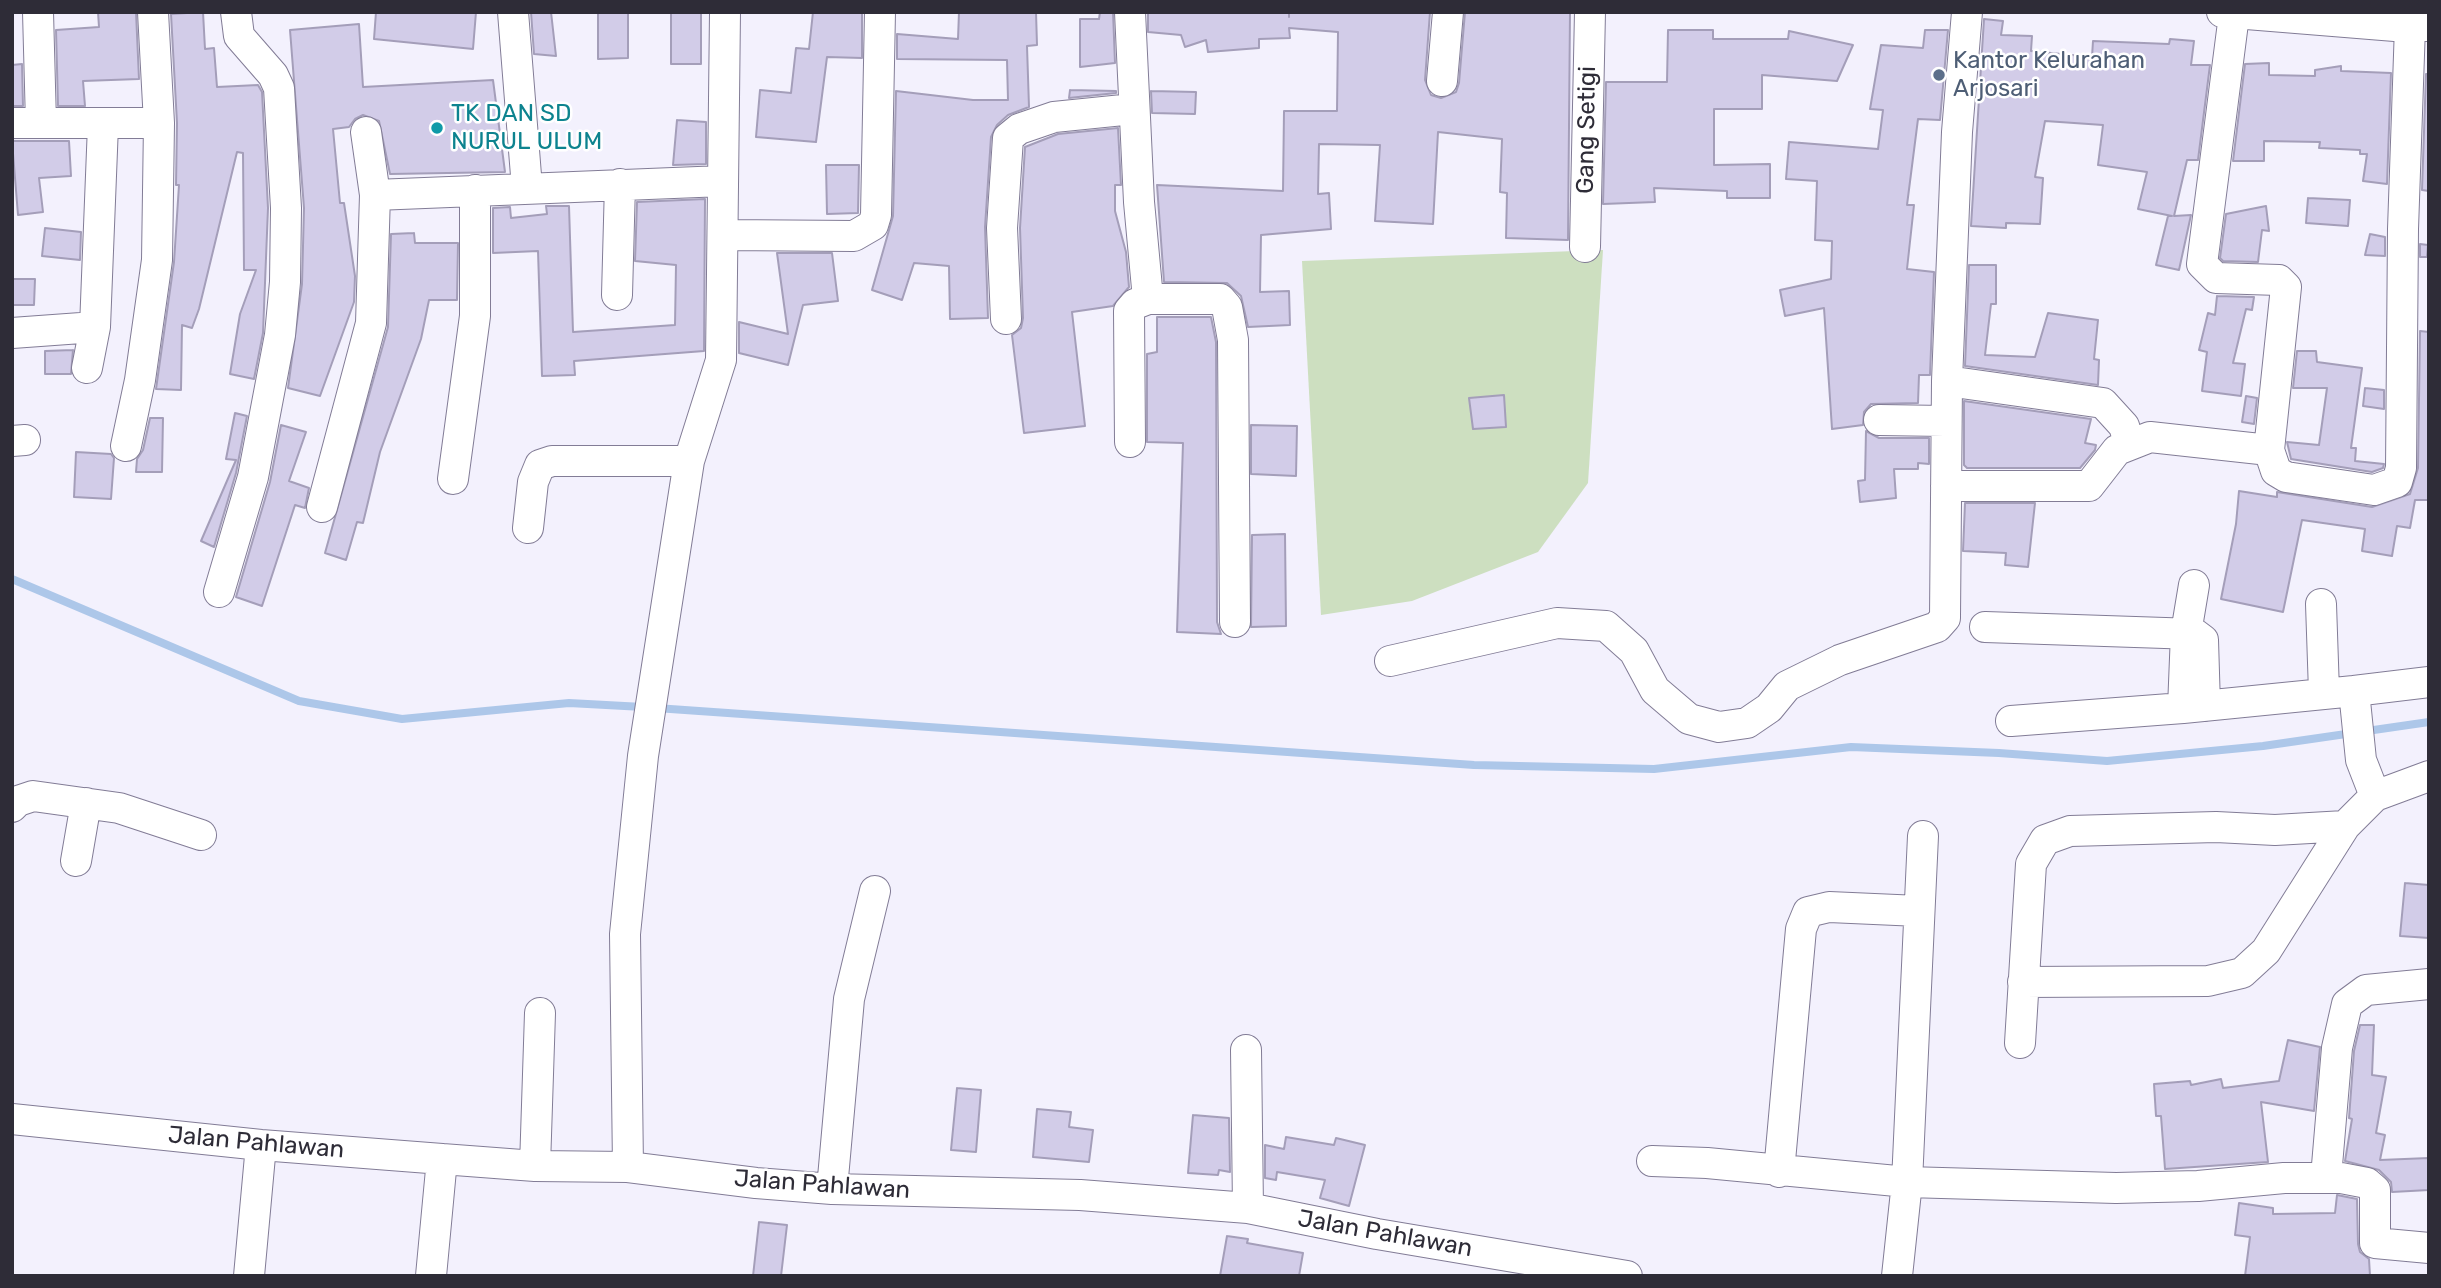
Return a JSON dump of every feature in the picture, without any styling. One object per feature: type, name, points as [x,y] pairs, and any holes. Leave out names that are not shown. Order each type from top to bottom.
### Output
[{"type":"street","points":[[38,12],[27,123],[159,123]]},
{"type":"street","points":[[126,446],[140,380],[157,260],[159,123],[153,12]]},
{"type":"street","points":[[219,592],[253,477],[280,335],[285,282],[286,208],[279,88],[273,75],[239,36],[236,12]]},
{"type":"street","points":[[513,12],[527,188]]},
{"type":"street","points":[[628,1167],[625,934],[643,756],[689,461],[721,360],[725,12]]},
{"type":"street","points":[[724,235],[854,236],[873,225],[876,215],[880,12]]},
{"type":"street","points":[[1130,12],[1133,109],[1149,299]]},
{"type":"street","points":[[1442,81],[1448,12]]},
{"type":"street","name":"Gang Setigi","points":[[1585,247],[1590,12]]},
{"type":"street","points":[[1390,661],[1557,623],[1606,626],[1633,651],[1655,690],[1689,719],[1720,727],[1747,723],[1769,708],[1787,686],[1840,660],[1937,627],[1945,618],[1945,421],[1957,132],[1967,12]]},
{"type":"street","points":[[2228,13],[2407,23],[2399,479],[2392,486],[2374,490],[2286,477],[2273,467],[2269,450],[2286,288],[2279,281],[2216,278],[2203,264],[2228,13]]},
{"type":"street","points":[[1006,319],[1002,228],[1008,138],[1019,129],[1047,119],[1071,114],[1133,109]]},
{"type":"street","points":[[87,368],[95,327],[103,125]]},
{"type":"street","points":[[322,507],[371,323],[374,195],[366,132]]},
{"type":"street","points":[[374,195],[723,181]]},
{"type":"street","points":[[617,295],[620,184]]},
{"type":"street","points":[[453,479],[475,316],[475,190]]},
{"type":"street","points":[[1130,442],[1131,370],[1128,314],[1135,304],[1149,299],[1220,299],[1227,307],[1234,365],[1235,622]]},
{"type":"street","points":[[12,333],[95,327]]},
{"type":"street","points":[[1947,381],[2103,403],[2124,426],[2129,443]]},
{"type":"street","points":[[1880,420],[1945,421]]},
{"type":"street","points":[[1946,486],[2089,486],[2103,464],[2117,450],[2129,443],[2150,437],[2269,450]]},
{"type":"street","points":[[528,528],[533,482],[540,465],[552,461],[689,461]]},
{"type":"street","points":[[2194,585],[2186,633],[2194,707]]},
{"type":"street","points":[[2322,604],[2324,692]]},
{"type":"street","points":[[1985,627],[2186,633]]},
{"type":"street","points":[[2011,721],[2194,707],[2324,692],[2356,705],[2429,682]]},
{"type":"street","points":[[2356,705],[2361,760],[2375,796]]},
{"type":"street","points":[[2023,982],[2208,981],[2242,973],[2266,951],[2345,826],[2375,796],[2429,776]]},
{"type":"street","points":[[12,807],[18,801],[33,796],[86,803],[119,808],[201,835]]},
{"type":"street","points":[[76,862],[86,803]]},
{"type":"street","points":[[2020,1043],[2031,864],[2038,848],[2051,836],[2070,831],[2216,827],[2275,830],[2345,826]]},
{"type":"street","points":[[1897,1276],[1907,1182],[1923,836]]},
{"type":"street","points":[[832,1189],[849,999],[875,891]]},
{"type":"street","points":[[1779,1172],[1801,929],[1808,912],[1829,907],[1919,911]]},
{"type":"street","points":[[2326,1177],[2337,1048],[2347,1004],[2365,990],[2429,985]]},
{"type":"street","points":[[535,1166],[540,1013]]},
{"type":"street","points":[[1247,1050],[1248,1208]]},
{"type":"street","name":"Jalan Pahlawan","points":[[12,1119],[261,1145],[535,1166],[628,1167],[756,1184],[832,1189],[1080,1195],[1248,1208],[1377,1234],[1627,1276]]},
{"type":"street","points":[[249,1276],[261,1145]]},
{"type":"street","points":[[431,1276],[442,1159]]},
{"type":"street","points":[[1651,1161],[1707,1163],[1779,1172],[1907,1182],[2116,1188],[2326,1177],[2367,1183],[2375,1190],[2375,1243],[2429,1248]]},
{"type":"green space","points":[[1603,250],[1588,483],[1538,552],[1412,601],[1321,615],[1302,261]]},
{"type":"building","points":[[98,12],[136,12],[139,79],[83,81],[85,106],[58,106],[56,30],[99,27]]},
{"type":"building","points":[[203,12],[205,49],[214,48],[217,87],[258,85],[262,92],[268,208],[263,333],[254,379],[230,374],[240,314],[256,270],[244,270],[243,153],[237,152],[199,309],[192,328],[182,325],[181,390],[156,389],[174,262],[179,185],[176,185],[177,123],[171,14]]},
{"type":"building","points":[[376,12],[476,12],[473,49],[374,39]]},
{"type":"building","points":[[531,12],[551,12],[556,56],[534,54]]},
{"type":"building","points":[[598,12],[628,12],[628,58],[598,59]]},
{"type":"building","points":[[671,12],[701,12],[701,64],[671,64]]},
{"type":"building","points":[[813,12],[862,12],[862,58],[827,57],[816,142],[756,137],[760,90],[791,93],[796,48],[809,49]]},
{"type":"building","points":[[959,12],[1036,12],[1037,45],[1027,46],[1029,107],[1008,115],[997,125],[991,137],[985,227],[988,318],[950,319],[949,266],[914,263],[902,300],[872,290],[893,216],[896,91],[973,100],[1008,100],[1007,60],[897,59],[897,34],[958,39]]},
{"type":"building","points":[[1100,12],[1113,12],[1115,63],[1080,67],[1080,19],[1099,19]]},
{"type":"building","points":[[1148,12],[1430,12],[1425,80],[1431,95],[1441,98],[1456,92],[1459,83],[1465,12],[1570,12],[1568,240],[1506,238],[1507,193],[1500,192],[1502,139],[1438,132],[1433,224],[1375,221],[1380,145],[1319,144],[1318,194],[1329,193],[1331,229],[1261,235],[1260,292],[1289,291],[1290,325],[1248,327],[1241,296],[1227,283],[1164,282],[1157,185],[1283,191],[1284,111],[1337,111],[1338,32],[1289,28],[1290,38],[1259,39],[1259,48],[1208,52],[1206,40],[1185,47],[1181,35],[1148,32]]},
{"type":"building","points":[[1984,19],[2003,21],[2001,35],[2032,36],[2031,51],[2092,57],[2093,41],[2169,44],[2170,39],[2194,41],[2191,65],[2210,65],[2198,160],[2187,160],[2174,216],[2191,215],[2179,270],[2156,265],[2168,216],[2172,216],[2138,209],[2147,172],[2098,165],[2103,125],[2045,121],[2035,177],[2043,178],[2040,224],[2006,223],[2006,228],[1971,226]]},
{"type":"building","points":[[359,24],[363,87],[493,80],[505,172],[390,174],[379,121],[363,115],[355,119],[349,127],[333,129],[340,203],[344,203],[355,276],[354,302],[320,396],[288,388],[302,284],[304,208],[290,30]]},
{"type":"building","points":[[1668,30],[1713,30],[1713,39],[1788,39],[1789,31],[1853,45],[1837,81],[1762,75],[1762,109],[1714,109],[1714,165],[1770,164],[1770,198],[1727,198],[1727,191],[1654,188],[1655,202],[1603,204],[1606,82],[1667,82]]},
{"type":"building","points":[[1925,30],[1948,30],[1940,120],[1918,119],[1907,205],[1914,205],[1907,269],[1934,272],[1930,375],[1919,375],[1918,403],[1871,404],[1864,412],[1863,425],[1832,429],[1824,308],[1785,316],[1780,290],[1831,279],[1832,241],[1815,240],[1817,181],[1786,179],[1789,142],[1878,149],[1883,110],[1870,109],[1881,45],[1923,48]]},
{"type":"building","points":[[2269,63],[2269,75],[2315,76],[2315,70],[2341,66],[2341,71],[2391,73],[2387,184],[2363,181],[2367,154],[2360,154],[2360,150],[2319,148],[2320,142],[2264,141],[2264,161],[2233,161],[2245,64]]},
{"type":"building","points":[[22,64],[23,106],[12,106],[12,65]]},
{"type":"building","points":[[2426,74],[2429,74],[2429,191],[2422,190]]},
{"type":"building","points":[[1070,90],[1116,91],[1116,93],[1069,98]]},
{"type":"building","points":[[1151,91],[1196,92],[1195,114],[1152,113]]},
{"type":"building","points":[[677,120],[706,122],[706,164],[673,165]]},
{"type":"building","points":[[1118,128],[1121,185],[1115,185],[1115,211],[1126,252],[1129,287],[1113,306],[1072,312],[1085,426],[1024,433],[1012,335],[1021,328],[1023,318],[1020,228],[1025,147],[1058,134]]},
{"type":"building","points":[[12,141],[69,141],[71,176],[39,178],[43,212],[18,215]]},
{"type":"building","points":[[826,165],[859,165],[858,213],[827,214]]},
{"type":"building","points":[[2308,198],[2350,200],[2348,226],[2306,223]]},
{"type":"building","points":[[705,199],[704,351],[574,361],[575,375],[542,376],[538,251],[493,253],[493,208],[510,207],[511,218],[547,214],[546,206],[569,206],[573,332],[675,325],[676,265],[635,261],[637,202]]},
{"type":"building","points":[[2266,206],[2269,231],[2262,230],[2258,262],[2223,261],[2220,258],[2226,214]]},
{"type":"building","points":[[45,228],[81,232],[80,260],[42,256]]},
{"type":"building","points":[[414,233],[415,243],[458,243],[457,300],[429,300],[421,339],[380,452],[363,523],[357,522],[346,560],[325,553],[388,327],[391,234]]},
{"type":"building","points":[[2370,234],[2385,237],[2385,256],[2365,255]]},
{"type":"building","points":[[2420,244],[2428,245],[2427,257],[2420,257]]},
{"type":"building","points":[[777,253],[832,253],[838,301],[803,305],[788,365],[739,353],[739,322],[788,334]]},
{"type":"building","points":[[1969,265],[1996,265],[1996,304],[1991,304],[1985,355],[2035,357],[2048,313],[2098,320],[2094,359],[2099,360],[2098,385],[1965,366]]},
{"type":"building","points":[[12,279],[35,279],[34,305],[12,305]]},
{"type":"building","points":[[2217,296],[2254,297],[2252,310],[2246,309],[2233,363],[2245,364],[2241,396],[2202,391],[2207,352],[2199,350],[2208,313],[2215,315]]},
{"type":"building","points":[[1157,317],[1211,317],[1216,342],[1217,622],[1221,634],[1177,632],[1183,443],[1147,442],[1147,354],[1157,352]]},
{"type":"building","points":[[2420,331],[2429,332],[2429,500],[2415,500],[2410,528],[2397,526],[2392,556],[2362,551],[2365,529],[2302,520],[2283,612],[2221,599],[2236,524],[2239,491],[2277,497],[2277,492],[2372,507],[2410,494],[2418,468]]},
{"type":"building","points":[[73,350],[71,374],[45,374],[45,351]]},
{"type":"building","points":[[2297,351],[2316,351],[2317,362],[2362,368],[2351,448],[2356,448],[2355,461],[2384,464],[2383,468],[2372,472],[2291,459],[2287,442],[2319,445],[2327,388],[2293,388]]},
{"type":"building","points":[[2365,388],[2384,390],[2384,409],[2363,406]]},
{"type":"building","points":[[1504,395],[1506,427],[1473,429],[1469,398]]},
{"type":"building","points":[[2246,396],[2257,398],[2254,424],[2242,422]]},
{"type":"building","points":[[1964,401],[2091,419],[2085,443],[2096,445],[2095,450],[2080,468],[1967,468],[1964,465]]},
{"type":"building","points":[[235,413],[247,416],[236,473],[214,547],[201,541],[236,460],[226,459]]},
{"type":"building","points":[[150,418],[163,418],[162,472],[136,472],[137,459],[143,450]]},
{"type":"building","points":[[281,425],[306,432],[289,481],[309,488],[305,508],[295,505],[262,606],[236,597],[270,482]]},
{"type":"building","points":[[1251,425],[1297,426],[1296,476],[1251,474]]},
{"type":"building","points":[[1866,431],[1879,438],[1929,438],[1929,464],[1918,463],[1918,469],[1894,469],[1896,498],[1860,502],[1858,481],[1865,480]]},
{"type":"building","points":[[76,452],[111,454],[114,458],[111,499],[74,497]]},
{"type":"building","points":[[1965,503],[2035,503],[2028,567],[2005,565],[2006,553],[1963,551]]},
{"type":"building","points":[[1285,534],[1286,626],[1251,627],[1252,535]]},
{"type":"building","points":[[2405,883],[2429,885],[2429,938],[2400,936]]},
{"type":"building","points":[[2360,1025],[2374,1025],[2372,1075],[2386,1077],[2376,1133],[2385,1135],[2380,1160],[2429,1158],[2429,1190],[2392,1192],[2391,1182],[2379,1170],[2345,1161],[2352,1119],[2349,1118],[2354,1051]]},
{"type":"building","points":[[2288,1040],[2320,1047],[2314,1111],[2261,1102],[2268,1162],[2165,1169],[2161,1116],[2156,1116],[2154,1084],[2190,1081],[2191,1085],[2221,1079],[2223,1088],[2279,1081]]},
{"type":"building","points":[[957,1088],[981,1090],[976,1152],[951,1150]]},
{"type":"building","points":[[1037,1109],[1071,1112],[1069,1127],[1093,1130],[1089,1162],[1033,1157]]},
{"type":"building","points":[[1193,1115],[1229,1118],[1230,1172],[1219,1170],[1218,1175],[1188,1173]]},
{"type":"building","points":[[1286,1137],[1334,1145],[1336,1138],[1365,1145],[1349,1206],[1320,1198],[1325,1180],[1277,1172],[1276,1180],[1265,1178],[1265,1145],[1284,1149]]},
{"type":"building","points":[[2337,1195],[2357,1199],[2358,1244],[2360,1252],[2369,1259],[2370,1276],[2245,1276],[2250,1237],[2235,1235],[2239,1203],[2273,1208],[2273,1214],[2335,1213]]},
{"type":"building","points":[[759,1222],[787,1225],[781,1276],[753,1276]]},
{"type":"building","points":[[1227,1236],[1248,1239],[1247,1243],[1303,1253],[1299,1276],[1220,1276]]},
{"type":"waterway","points":[[12,579],[299,701],[402,719],[569,703],[643,707]]},
{"type":"waterway","points":[[656,708],[1474,765],[1654,769],[1851,747],[2107,761],[2263,746],[2429,722]]},
{"type":"place","name":"Kantor Kelurahan Arjosari","points":[[1939,75]]},
{"type":"place","name":"TK DAN SD NURUL ULUM","points":[[437,128]]}]
